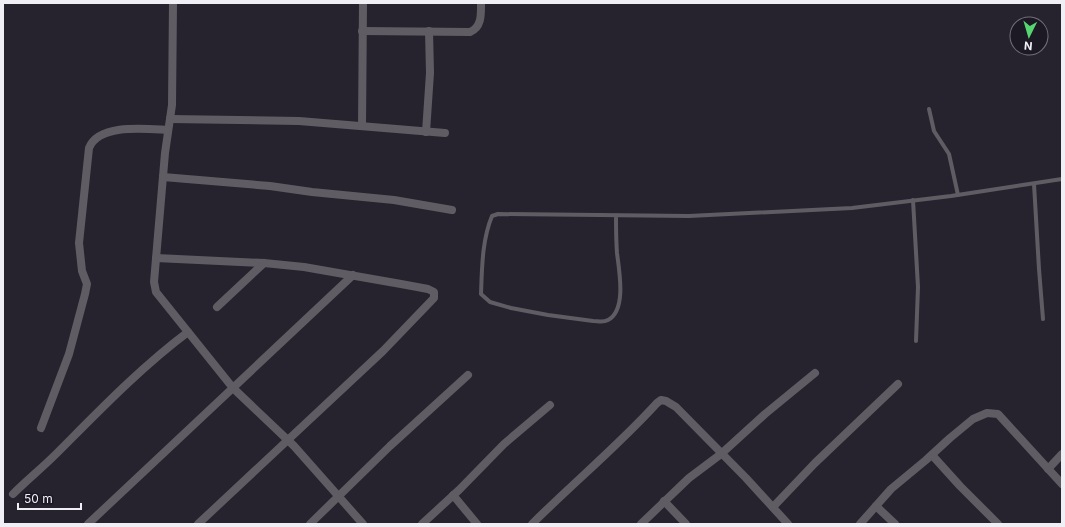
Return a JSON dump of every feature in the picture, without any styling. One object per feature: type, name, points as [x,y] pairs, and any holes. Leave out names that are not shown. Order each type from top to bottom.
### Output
[{"type":"street","points":[[173,3],[172,105],[163,177],[156,258],[154,282],[156,292],[233,388],[294,446],[363,524]]},
{"type":"street","points":[[362,126],[363,3]]},
{"type":"street","points":[[362,31],[470,32],[474,30],[481,19],[481,3]]},
{"type":"street","points":[[426,132],[430,73],[429,31]]},
{"type":"street","points":[[170,119],[258,120],[362,126],[445,133]]},
{"type":"street","points":[[41,428],[69,354],[87,284],[82,271],[79,243],[88,148],[91,141],[100,136],[116,131],[142,129],[168,130]]},
{"type":"street","points":[[163,177],[270,186],[319,193],[394,200],[452,210]]},
{"type":"street","points":[[156,258],[264,263],[304,267],[428,289],[434,292],[434,298],[383,351],[198,524]]},
{"type":"street","points":[[218,307],[264,263]]},
{"type":"street","points":[[88,524],[353,275]]},
{"type":"street","points":[[13,494],[55,455],[119,391],[188,332]]},
{"type":"street","points":[[641,524],[689,478],[721,454],[765,414],[815,373]]},
{"type":"street","points":[[310,524],[390,446],[468,375]]},
{"type":"street","points":[[773,507],[815,463],[898,384]]},
{"type":"street","points":[[532,524],[622,440],[661,400],[666,401],[676,407],[788,524]]},
{"type":"street","points":[[422,524],[453,496],[504,444],[550,405]]},
{"type":"street","points":[[860,524],[891,489],[973,419],[987,412],[998,414],[1062,484]]},
{"type":"street","points":[[1048,469],[1062,454]]},
{"type":"street","points":[[932,455],[998,524]]},
{"type":"street","points":[[453,496],[477,524]]},
{"type":"street","points":[[664,501],[686,524]]},
{"type":"street","points":[[876,506],[895,524]]},
{"type":"lane","points":[[929,108],[934,131],[949,154],[958,195]]},
{"type":"lane","points":[[616,216],[620,294],[617,310],[608,320],[602,322],[528,312],[490,302],[481,294],[485,244],[489,224],[492,216],[498,214],[689,216],[852,208],[958,195],[1062,179]]},
{"type":"lane","points":[[1034,184],[1043,320]]},
{"type":"lane","points":[[913,200],[918,287],[916,341]]}]
